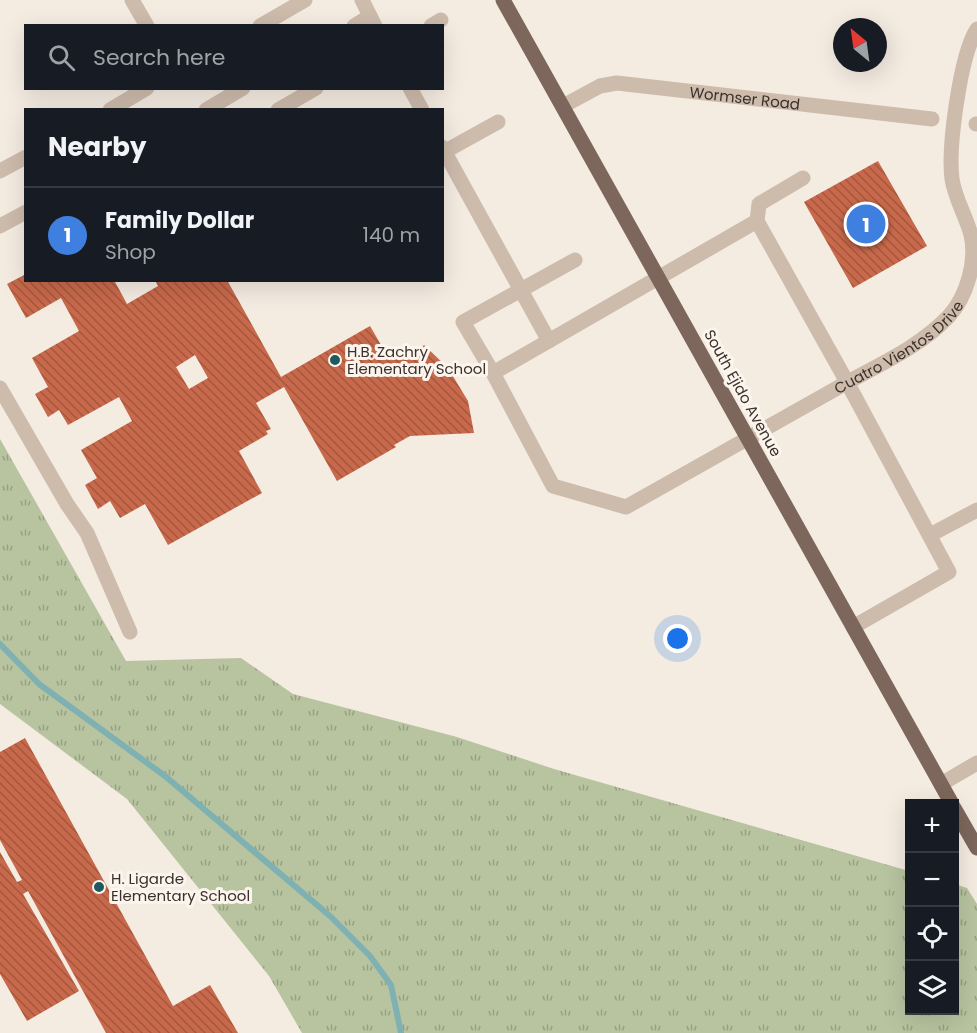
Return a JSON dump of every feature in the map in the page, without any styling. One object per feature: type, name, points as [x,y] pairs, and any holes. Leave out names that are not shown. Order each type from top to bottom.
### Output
[{"type":"main road","name":"South Ejido Avenue","points":[[503,0],[949,799]]},
{"type":"main road","points":[[959,817],[977,848]]},
{"type":"street","points":[[132,0],[146,24]]},
{"type":"street","points":[[263,24],[305,0]]},
{"type":"street","points":[[362,0],[373,21]]},
{"type":"street","name":"Cuatro Vientos Drive","points":[[521,290],[463,322],[553,486],[626,507],[748,439],[928,334],[950,315],[963,293],[971,262],[971,236],[954,188],[952,158],[962,69],[970,40],[977,29]]},
{"type":"street","name":"Wormser Road","points":[[562,106],[600,86],[617,83],[932,119]]},
{"type":"street","points":[[113,108],[144,90]]},
{"type":"street","points":[[209,108],[240,90]]},
{"type":"street","points":[[281,108],[313,90]]},
{"type":"street","points":[[411,90],[421,108]]},
{"type":"street","points":[[444,150],[498,122]]},
{"type":"street","points":[[444,153],[549,341]]},
{"type":"street","points":[[0,171],[24,158]]},
{"type":"street","points":[[803,178],[759,204],[757,221],[949,572],[853,627]]},
{"type":"street","points":[[0,226],[24,213]]},
{"type":"street","points":[[493,373],[757,221]]},
{"type":"street","points":[[521,290],[575,260]]},
{"type":"street","points":[[0,388],[67,504],[87,533],[130,632]]},
{"type":"street","points":[[930,535],[977,510]]},
{"type":"street","points":[[941,784],[977,763]]},
{"type":"green space","points":[[0,439],[126,661],[241,658],[293,694],[457,737],[554,769],[905,870],[905,1015],[959,1015],[959,885],[967,888],[977,904],[977,1033],[302,1033],[269,976],[127,799],[0,704]]},
{"type":"building","points":[[878,161],[927,246],[853,288],[804,202]]},
{"type":"building","points":[[24,275],[24,282],[115,282],[127,304],[158,286],[156,282],[228,282],[281,377],[370,326],[388,357],[420,349],[424,345],[448,368],[468,401],[474,433],[410,436],[394,445],[396,447],[337,481],[284,387],[256,403],[271,429],[266,431],[268,434],[239,451],[262,493],[168,545],[145,504],[120,518],[110,501],[98,509],[85,485],[97,478],[81,450],[132,421],[119,397],[68,425],[59,410],[48,417],[35,394],[48,387],[32,358],[79,331],[61,298],[26,318],[7,284]],"holes":[[[195,355],[208,378],[189,389],[176,367]]]},
{"type":"building","points":[[25,738],[173,1006],[210,985],[238,1033],[106,1033],[28,891],[23,894],[79,991],[27,1021],[0,974],[0,852],[17,882],[22,880],[0,840],[0,752]]},
{"type":"waterway","points":[[0,644],[39,684],[165,776],[330,916],[370,956],[391,985],[401,1033]]},
{"type":"place","name":"Family Dollar","points":[[866,224]]},
{"type":"place","name":"H.B. Zachry Elementary School","points":[[335,360]]},
{"type":"place","name":"H. Ligarde Elementary School","points":[[99,887]]}]
